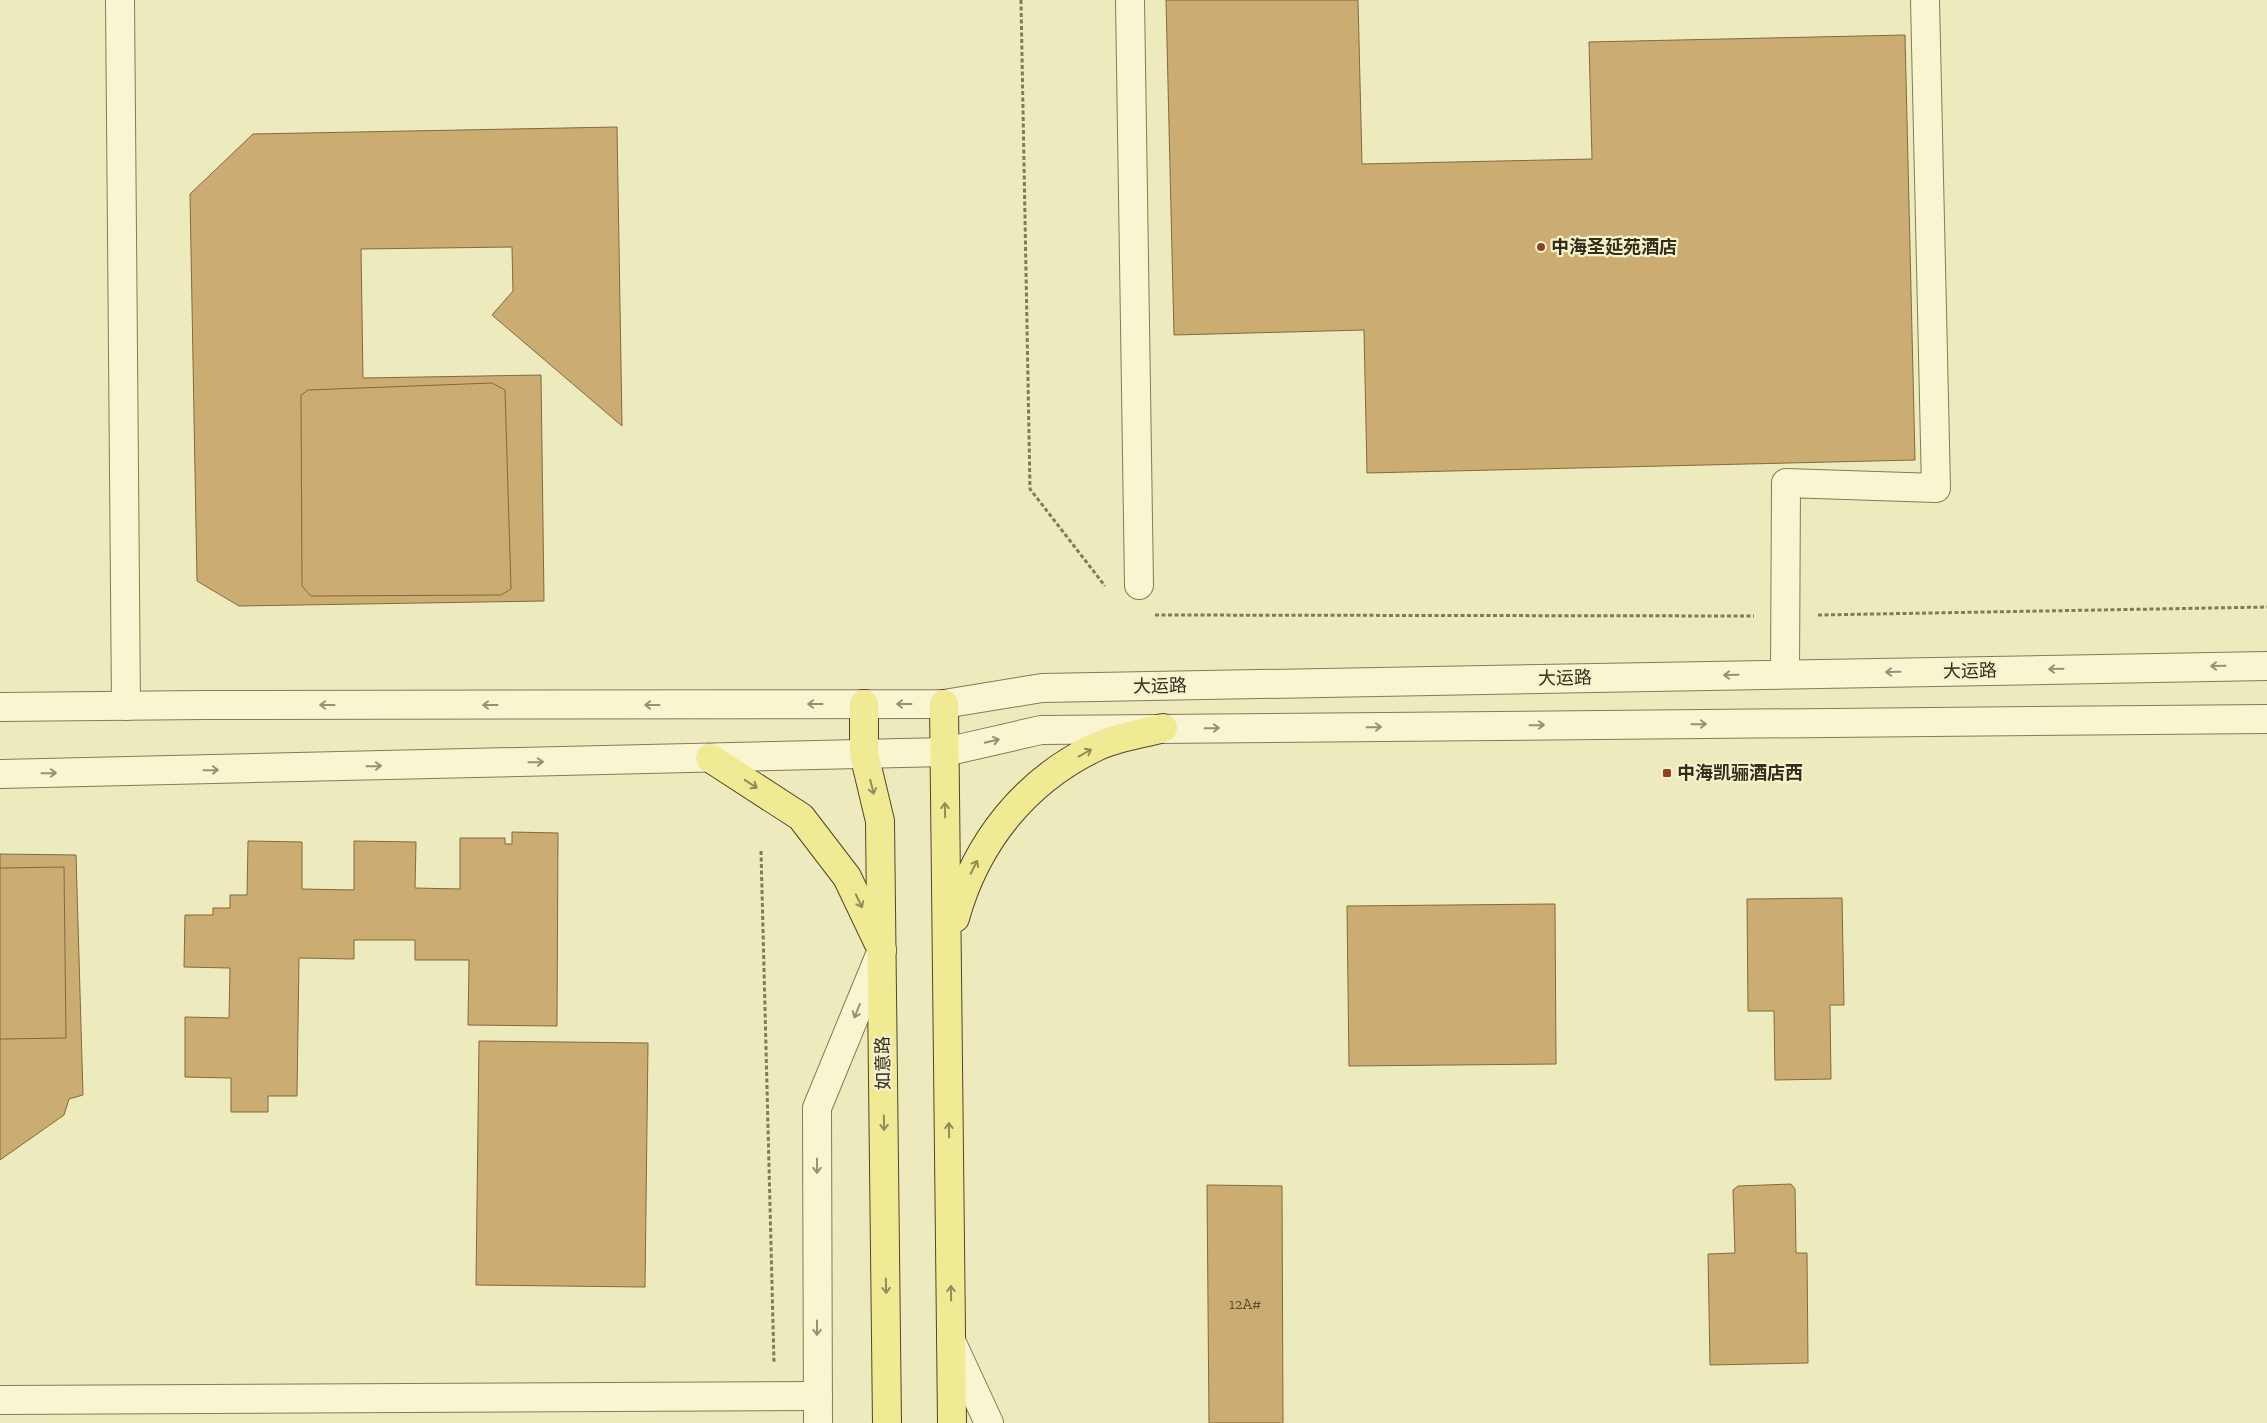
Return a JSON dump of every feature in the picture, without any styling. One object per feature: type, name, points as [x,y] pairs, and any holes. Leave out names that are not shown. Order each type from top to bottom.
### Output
[{"type":"main road","name":"如意路","points":[[864,704],[864,754],[880,820],[887,1423]]},
{"type":"main road","points":[[944,704],[952,1423]]},
{"type":"main road","points":[[947,946],[963,887],[986,843],[1020,800],[1056,769],[1098,746],[1163,728]]},
{"type":"main road","points":[[710,758],[801,817],[847,877],[882,950]]},
{"type":"street","points":[[120,0],[126,706]]},
{"type":"street","points":[[1130,0],[1139,585]]},
{"type":"street","points":[[1785,674],[1786,483],[1936,488],[1925,0]]},
{"type":"street","name":"大运路","points":[[0,707],[944,704],[1042,688],[2267,666]]},
{"type":"street","points":[[0,774],[945,752],[1041,730],[2267,719]]},
{"type":"street","points":[[818,1423],[817,1108],[882,950]]},
{"type":"street","points":[[951,1341],[989,1423]]},
{"type":"street","points":[[0,1400],[818,1396]]},
{"type":"path","points":[[1021,0],[1030,489],[1110,591]]},
{"type":"path","points":[[1148,615],[1672,617],[2267,607]]},
{"type":"path","points":[[761,851],[775,1396]]},
{"type":"building","name":"中海圣延苑酒店","points":[[1166,0],[1358,0],[1362,164],[1592,159],[1589,42],[1905,35],[1915,460],[1367,473],[1364,330],[1174,335]]},
{"type":"building","points":[[617,127],[622,426],[492,315],[513,291],[512,247],[361,249],[363,378],[541,375],[544,601],[239,606],[197,581],[190,194],[253,134]]},
{"type":"building","points":[[492,383],[505,390],[511,589],[501,595],[311,596],[302,586],[301,395],[308,390]]},
{"type":"building","points":[[512,832],[558,833],[557,1026],[468,1025],[469,960],[415,960],[415,940],[354,940],[354,959],[299,958],[297,1096],[268,1096],[268,1112],[231,1112],[231,1078],[185,1077],[185,1017],[229,1018],[230,968],[184,967],[185,915],[213,915],[213,908],[230,908],[230,895],[247,895],[248,841],[302,842],[302,889],[354,890],[354,841],[416,842],[415,888],[460,889],[460,838],[505,838],[505,844],[512,844]]},
{"type":"building","points":[[0,854],[76,855],[83,1095],[69,1099],[64,1115],[0,1160]]},
{"type":"building","points":[[64,867],[66,1038],[0,1039],[0,868]]},
{"type":"building","points":[[1842,898],[1844,1005],[1830,1005],[1831,1079],[1775,1080],[1774,1011],[1748,1011],[1747,899]]},
{"type":"building","points":[[1555,904],[1556,1064],[1349,1066],[1347,906]]},
{"type":"building","points":[[479,1041],[648,1043],[645,1287],[476,1285]]},
{"type":"building","points":[[1791,1184],[1795,1189],[1796,1253],[1807,1253],[1808,1363],[1710,1365],[1708,1254],[1735,1253],[1733,1190],[1738,1186]]},
{"type":"building","points":[[1207,1185],[1282,1186],[1283,1423],[1209,1423]]},
{"type":"place","name":"中海圣延苑酒店","points":[[1541,247]]},
{"type":"place","name":"中海凯骊酒店西","points":[[1667,773]]}]
